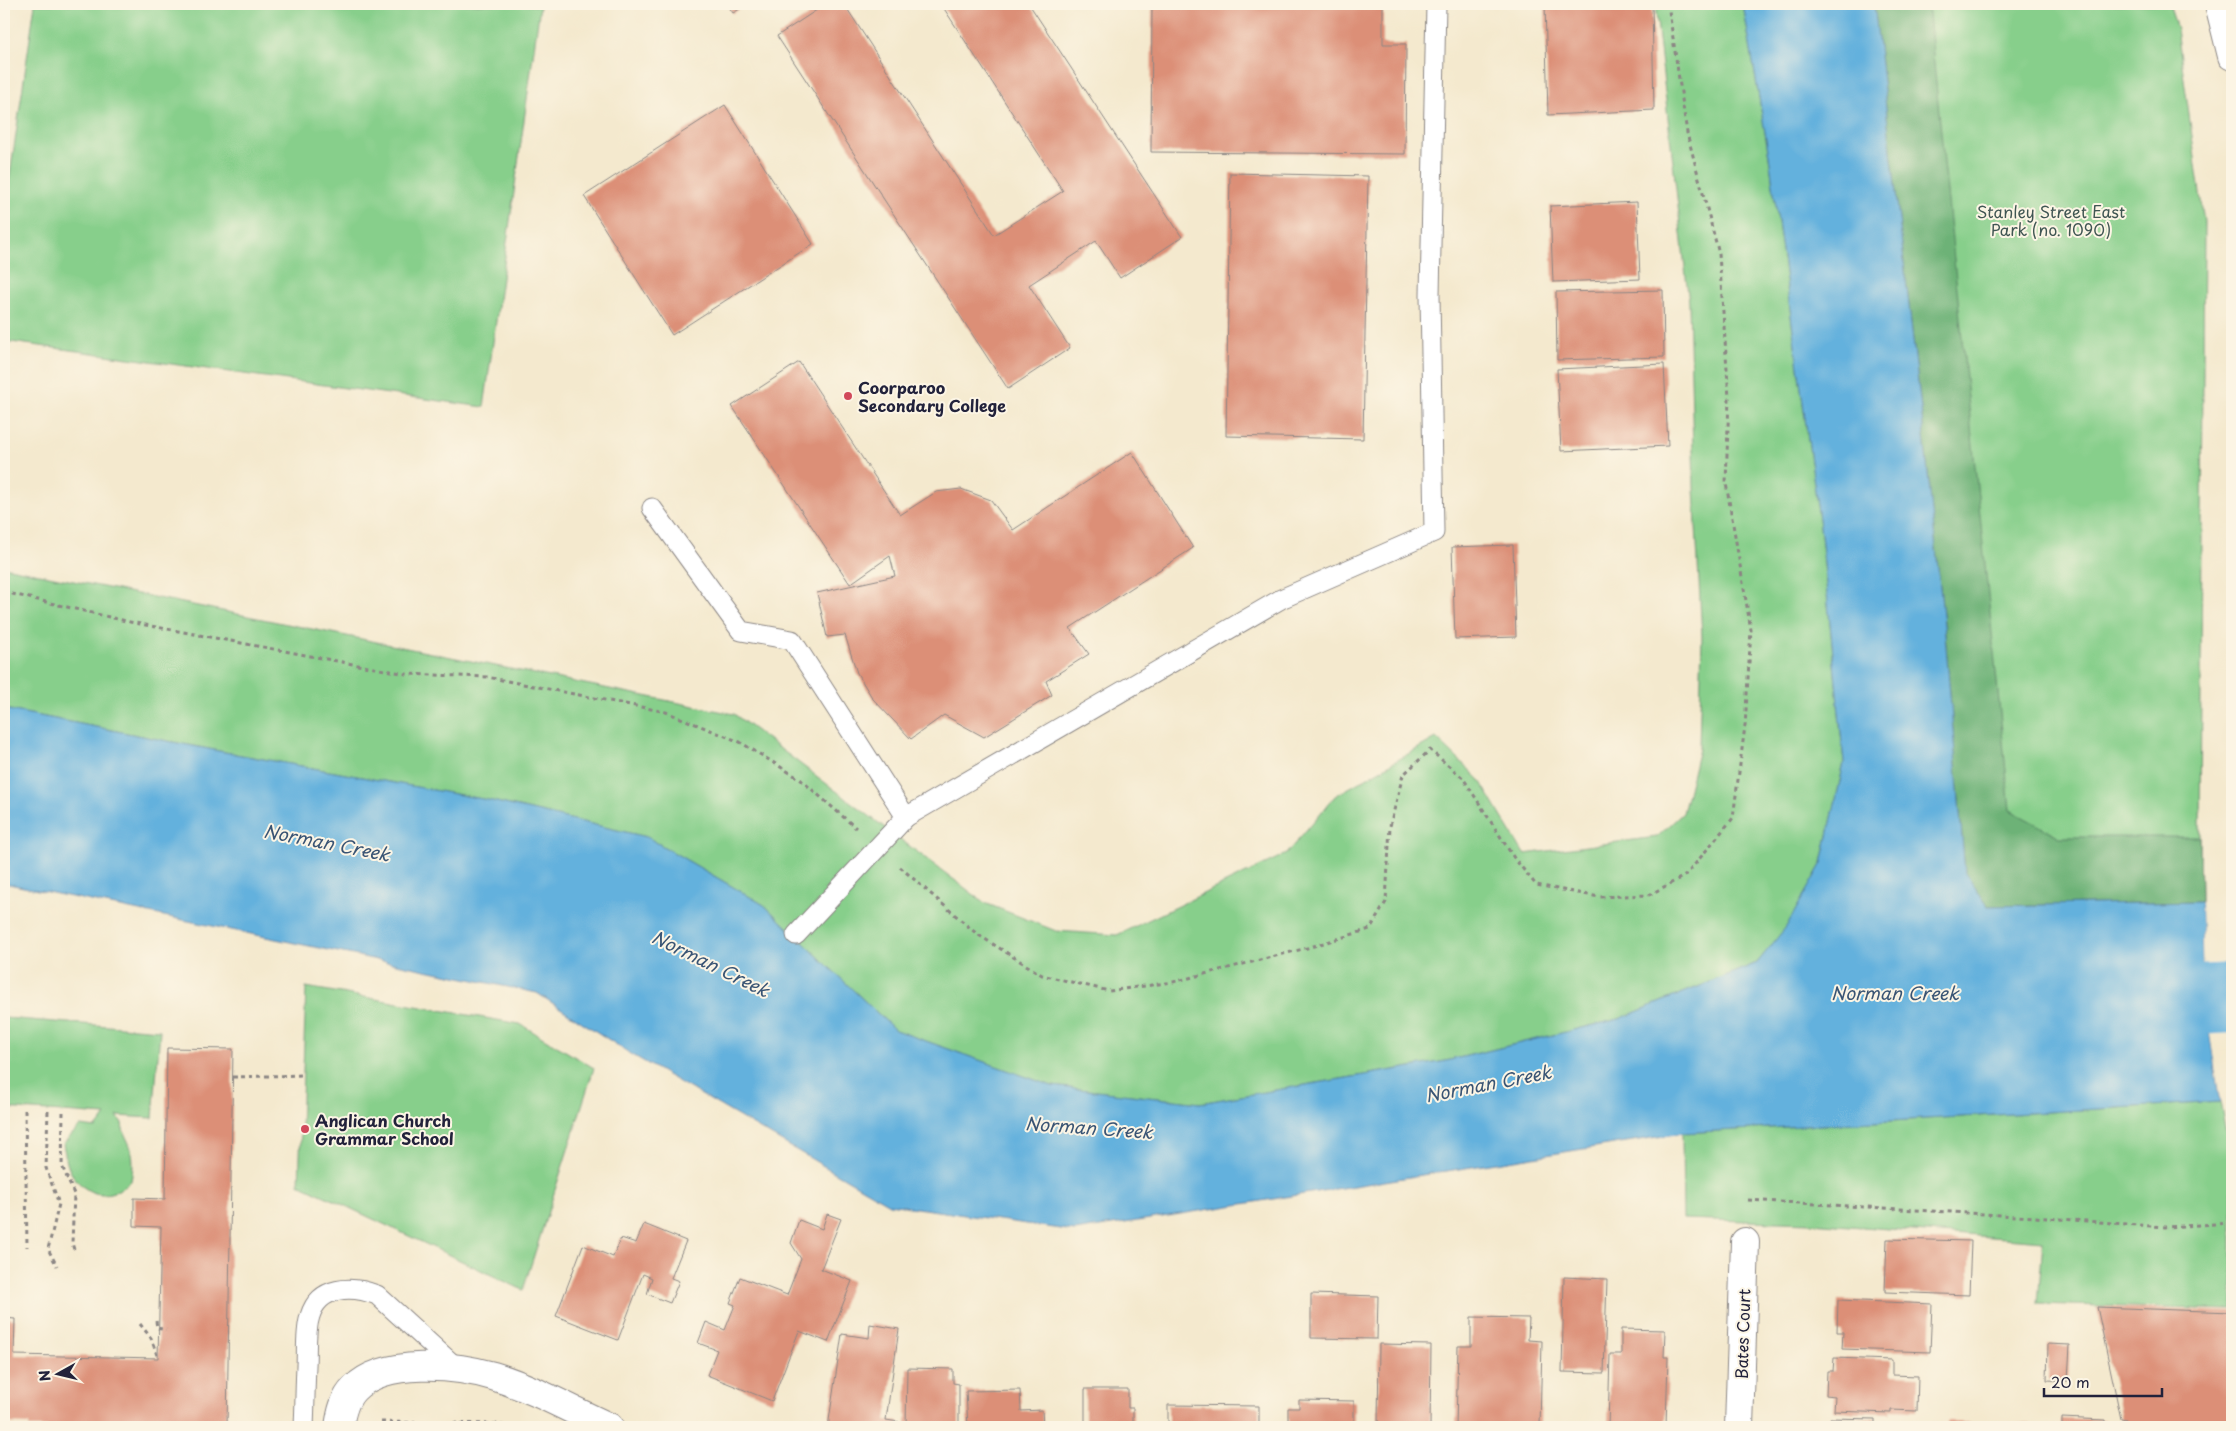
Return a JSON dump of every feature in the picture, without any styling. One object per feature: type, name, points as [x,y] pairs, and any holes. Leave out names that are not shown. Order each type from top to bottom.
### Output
[{"type":"street","points":[[2219,4],[2232,56]]},
{"type":"street","name":"Bates Court","points":[[1739,1427],[1745,1242]]},
{"type":"street","points":[[340,1425],[344,1403],[357,1386],[370,1378],[394,1370],[420,1368],[458,1369],[495,1377],[609,1427]]},
{"type":"lane","points":[[796,935],[906,817],[1281,599],[1434,532],[1430,295],[1436,4]]},
{"type":"lane","points":[[652,508],[741,630],[792,640],[906,817]]},
{"type":"lane","points":[[304,1427],[309,1318],[318,1301],[333,1291],[363,1290],[377,1296],[458,1369]]},
{"type":"path","points":[[233,1077],[303,1075]]},
{"type":"path","points":[[25,1110],[27,1247]]},
{"type":"path","points":[[48,1111],[46,1168],[59,1204],[48,1249],[57,1266]]},
{"type":"path","points":[[63,1112],[62,1166],[74,1194],[72,1242],[75,1253]]},
{"type":"path","points":[[1748,1200],[2025,1216],[2165,1228],[2232,1223]]},
{"type":"path","points":[[156,1321],[157,1328],[166,1330]]},
{"type":"path","points":[[140,1324],[151,1338],[158,1358]]},
{"type":"path","points":[[381,1422],[487,1424],[512,1427]]},
{"type":"green space","points":[[35,4],[520,4],[540,6],[484,407],[4,341],[4,216]]},
{"type":"green space","points":[[1655,4],[1743,4],[1769,156],[1821,534],[1844,763],[1822,863],[1786,928],[1757,963],[1619,1019],[1446,1061],[1200,1103],[1052,1086],[895,1030],[764,905],[647,837],[488,800],[219,751],[4,709],[4,567],[734,714],[985,903],[1056,931],[1117,935],[1286,854],[1335,796],[1436,738],[1479,779],[1524,854],[1657,837],[1683,813],[1699,749],[1702,637],[1694,488],[1689,303]]},
{"type":"green space","name":"Stanley Street East Park (no. 1090)","points":[[1874,4],[2169,4],[2177,29],[2204,222],[2201,902],[1988,906],[1945,634]]},
{"type":"green space","points":[[1874,4],[1928,4],[2010,810],[2060,837],[2200,837],[2201,902],[1988,906],[1965,873],[1945,634]]},
{"type":"green space","points":[[306,987],[520,1024],[594,1068],[523,1290],[299,1184]]},
{"type":"green space","points":[[4,1018],[160,1030],[153,1118],[117,1116],[122,1123],[133,1157],[131,1181],[123,1187],[106,1194],[98,1194],[91,1191],[83,1187],[76,1180],[70,1171],[67,1161],[63,1144],[80,1126],[96,1128],[106,1115],[4,1108]]},
{"type":"green space","points":[[2220,1102],[2232,1161],[2232,1310],[2038,1304],[2043,1241],[1811,1223],[1683,1219],[1682,1133]]},
{"type":"water","name":"Norman Creek","points":[[1743,4],[1874,4],[1945,634],[1965,873],[1988,906],[2201,902],[2203,989],[2220,1102],[1682,1133],[1075,1231],[889,1204],[631,1054],[537,993],[4,883],[4,709],[219,751],[488,800],[647,837],[764,905],[895,1030],[1052,1086],[1200,1103],[1446,1061],[1619,1019],[1757,963],[1786,927],[1822,863],[1844,763],[1821,534],[1769,156]]},
{"type":"pier","points":[[2201,902],[2204,902],[2205,988],[2223,1102],[2221,1105],[2203,989]]},
{"type":"building","points":[[727,4],[748,4],[733,13]]},
{"type":"building","points":[[826,4],[844,4],[994,235],[1063,191],[941,4],[1029,4],[1182,237],[1120,278],[1096,241],[1029,285],[1070,348],[1008,389],[777,36]]},
{"type":"building","points":[[1152,4],[1383,4],[1383,44],[1406,44],[1405,154],[1151,152]]},
{"type":"building","points":[[1545,4],[1652,4],[1654,110],[1548,115]]},
{"type":"building","points":[[725,105],[813,244],[672,335],[584,196]]},
{"type":"building","points":[[1230,173],[1368,176],[1363,439],[1226,436]]},
{"type":"building","points":[[1637,202],[1640,279],[1553,282],[1550,206]]},
{"type":"building","points":[[1663,290],[1664,357],[1557,360],[1556,292]]},
{"type":"building","points":[[799,362],[900,515],[936,492],[961,489],[991,500],[1013,530],[1132,452],[1193,548],[1070,628],[1089,654],[1046,681],[1052,695],[984,737],[944,715],[911,739],[873,699],[857,673],[845,635],[827,637],[817,593],[895,576],[890,556],[850,584],[732,406]]},
{"type":"building","points":[[1664,364],[1668,446],[1561,451],[1557,369]]},
{"type":"building","points":[[1513,545],[1516,637],[1455,639],[1452,547]]},
{"type":"building","points":[[167,1048],[233,1049],[227,1427],[29,1427],[29,1424],[4,1423],[4,1318],[15,1319],[14,1355],[158,1358],[161,1227],[134,1226],[134,1198],[165,1199]]},
{"type":"building","points":[[827,1214],[841,1219],[821,1269],[852,1281],[828,1342],[799,1331],[772,1401],[707,1375],[717,1350],[698,1343],[706,1322],[725,1330],[735,1305],[730,1303],[740,1277],[787,1295],[801,1259],[791,1243],[799,1220],[822,1229]]},
{"type":"building","points":[[644,1224],[686,1241],[671,1278],[679,1281],[670,1303],[647,1294],[652,1278],[643,1274],[618,1340],[556,1316],[583,1245],[613,1257],[621,1238],[636,1243]]},
{"type":"building","points":[[1887,1239],[1971,1241],[1969,1295],[1885,1292]]},
{"type":"building","points":[[1564,1277],[1607,1279],[1604,1373],[1562,1372]]},
{"type":"building","points":[[1311,1294],[1378,1296],[1377,1339],[1311,1338]]},
{"type":"building","points":[[1838,1300],[1932,1304],[1930,1352],[1842,1349],[1843,1332],[1837,1332]]},
{"type":"building","points":[[2097,1307],[2232,1312],[2232,1427],[2126,1427],[2126,1420],[2121,1419]]},
{"type":"building","points":[[1471,1317],[1529,1318],[1528,1340],[1542,1341],[1540,1427],[1456,1427],[1458,1346],[1471,1346]]},
{"type":"building","points":[[870,1324],[899,1329],[886,1420],[899,1422],[898,1427],[828,1427],[842,1334],[869,1338]]},
{"type":"building","points":[[1621,1329],[1665,1330],[1664,1357],[1668,1357],[1666,1427],[1608,1427],[1610,1354],[1621,1354]]},
{"type":"building","points":[[1379,1344],[1431,1345],[1430,1427],[1378,1427]]},
{"type":"building","points":[[2048,1344],[2070,1345],[2068,1381],[2047,1380]]},
{"type":"building","points":[[1834,1358],[1892,1360],[1892,1375],[1918,1376],[1917,1411],[1891,1410],[1891,1413],[1834,1411],[1835,1396],[1826,1395],[1827,1371],[1833,1371]]},
{"type":"building","points":[[907,1368],[953,1369],[953,1383],[959,1384],[959,1427],[906,1427]]},
{"type":"building","points":[[1085,1389],[1128,1389],[1128,1408],[1133,1408],[1133,1427],[1085,1427]]},
{"type":"building","points":[[1020,1390],[1021,1411],[1042,1410],[1043,1427],[968,1427],[966,1391]]},
{"type":"building","points":[[1299,1400],[1354,1401],[1354,1427],[1288,1427],[1288,1408],[1299,1408]]},
{"type":"building","points":[[1168,1405],[1259,1406],[1259,1427],[1168,1427]]},
{"type":"building","points":[[1830,1418],[1875,1419],[1875,1427],[1829,1427]]},
{"type":"building","points":[[2062,1418],[2105,1420],[2105,1427],[2062,1427]]},
{"type":"building","points":[[1947,1422],[2030,1425],[2030,1427],[1947,1427]]},
{"type":"waterway","name":"Norman Creek","points":[[2107,1005],[2232,998]]},
{"type":"place","name":"Coorparoo Secondary College","points":[[848,396]]},
{"type":"place","name":"Anglican Church Grammar School","points":[[305,1129]]}]
